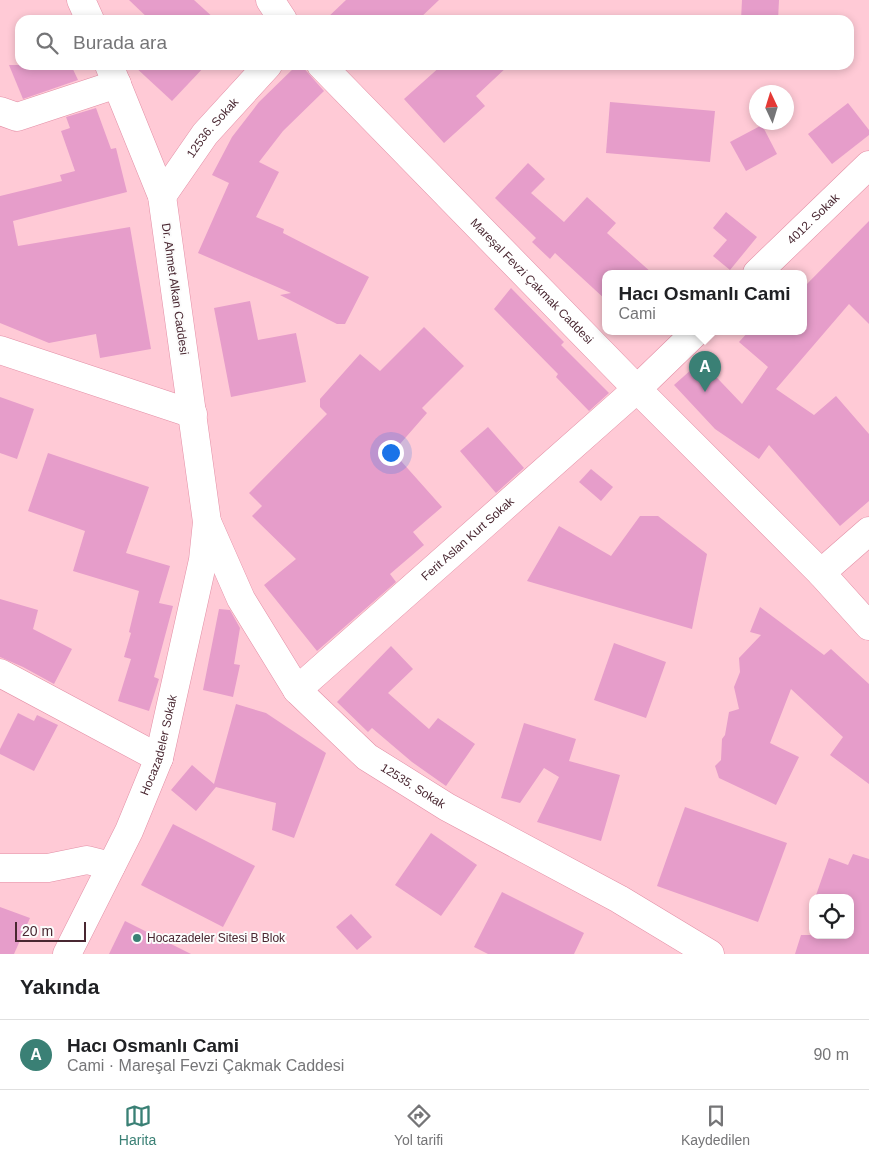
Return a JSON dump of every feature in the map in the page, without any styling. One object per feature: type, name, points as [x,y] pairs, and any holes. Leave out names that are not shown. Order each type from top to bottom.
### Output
[{"type":"street","points":[[81,0],[88,15]]},
{"type":"street","points":[[270,0],[280,15]]},
{"type":"street","name":"12536. Sokak","points":[[162,196],[206,134],[264,70]]},
{"type":"street","name":"Mareşal Fevzi Çakmak Caddesi","points":[[326,70],[636,389],[821,573],[869,626]]},
{"type":"street","points":[[0,111],[17,117],[113,75]]},
{"type":"street","name":"Dr. Ahmet Alkan Caddesi","points":[[113,75],[162,196],[207,522]]},
{"type":"street","name":"4012. Sokak","points":[[760,270],[869,165]]},
{"type":"street","points":[[636,389],[693,335]]},
{"type":"street","points":[[0,350],[193,414]]},
{"type":"street","name":"Ferit Aslan Kurt Sokak","points":[[297,690],[636,389]]},
{"type":"street","name":"12535. Sokak","points":[[207,522],[241,599],[297,690],[367,757],[447,807],[618,899],[710,954]]},
{"type":"street","name":"Hocazadeler Sokak","points":[[67,954],[129,832],[159,758],[203,560],[207,522]]},
{"type":"street","points":[[821,573],[869,531]]},
{"type":"street","points":[[0,673],[159,758]]},
{"type":"street","points":[[0,868],[48,868],[87,860],[111,866]]},
{"type":"building","points":[[129,0],[194,0],[210,15],[145,15]]},
{"type":"building","points":[[346,0],[439,0],[423,15],[330,15]]},
{"type":"building","points":[[742,0],[779,0],[778,15],[741,15]]},
{"type":"building","points":[[9,65],[15,65],[15,70],[73,70],[78,80],[23,99]]},
{"type":"building","points":[[138,70],[201,70],[172,101]]},
{"type":"building","points":[[292,70],[305,70],[324,91],[283,131],[259,162],[279,172],[256,217],[284,229],[283,233],[369,277],[345,324],[337,324],[280,295],[291,293],[198,253],[229,183],[212,175],[232,137],[259,102]]},
{"type":"building","points":[[436,70],[504,70],[476,96],[485,106],[444,143],[404,99]]},
{"type":"building","points":[[610,102],[715,111],[710,162],[606,153]]},
{"type":"building","points":[[848,103],[869,130],[869,135],[832,164],[808,134]]},
{"type":"building","points":[[96,108],[111,149],[116,148],[127,192],[13,221],[18,246],[130,227],[151,349],[100,358],[96,334],[49,343],[0,323],[0,196],[62,181],[60,175],[75,171],[61,131],[70,128],[66,117]]},
{"type":"building","points":[[753,130],[765,130],[777,154],[746,171],[730,142]]},
{"type":"building","points":[[528,163],[545,179],[531,193],[564,222],[587,197],[616,223],[607,233],[649,270],[602,270],[602,296],[555,253],[550,259],[532,242],[536,238],[495,198]]},
{"type":"building","points":[[726,212],[757,237],[730,270],[713,256],[727,240],[713,228]]},
{"type":"building","points":[[869,221],[869,324],[849,304],[776,389],[814,415],[836,396],[869,434],[869,501],[840,526],[769,445],[759,459],[715,429],[674,385],[701,361],[742,404],[768,367],[739,342],[745,335],[807,335],[807,284]]},
{"type":"building","points":[[511,288],[564,342],[561,345],[609,393],[589,411],[556,377],[558,374],[494,309]]},
{"type":"building","points":[[250,301],[258,340],[296,333],[306,382],[231,397],[214,308]]},
{"type":"building","points":[[424,327],[464,366],[422,408],[427,413],[393,452],[442,507],[413,532],[424,545],[390,574],[396,582],[317,651],[264,585],[296,559],[252,516],[262,506],[249,493],[327,414],[320,407],[320,399],[360,354],[380,371]]},
{"type":"building","points":[[0,397],[34,409],[17,459],[0,453]]},
{"type":"building","points":[[488,427],[524,468],[496,493],[460,451]]},
{"type":"building","points":[[48,453],[149,487],[126,553],[170,566],[159,603],[173,606],[154,677],[159,679],[149,711],[118,701],[131,659],[124,657],[131,633],[129,632],[139,591],[73,571],[85,531],[28,511]]},
{"type":"building","points":[[591,469],[613,487],[601,501],[579,482]]},
{"type":"building","points":[[640,516],[658,516],[707,554],[692,629],[527,581],[559,526],[611,556]]},
{"type":"building","points":[[0,599],[38,610],[33,629],[72,649],[54,684],[0,657]]},
{"type":"building","points":[[760,607],[824,655],[831,649],[869,684],[869,784],[830,755],[843,737],[791,689],[770,743],[799,757],[776,805],[719,778],[715,766],[721,760],[722,739],[725,735],[729,712],[739,709],[734,687],[740,672],[739,658],[761,635],[750,632]]},
{"type":"building","points":[[219,609],[230,610],[240,628],[234,664],[240,665],[233,697],[203,690]]},
{"type":"building","points":[[614,643],[666,662],[646,718],[594,700]]},
{"type":"building","points":[[391,646],[413,669],[388,693],[429,729],[438,718],[475,744],[446,786],[412,762],[372,728],[368,732],[337,702]]},
{"type":"building","points":[[236,704],[266,713],[326,753],[294,838],[272,830],[276,803],[216,787],[196,811],[171,790],[192,765],[214,784]]},
{"type":"building","points":[[18,713],[34,721],[37,715],[58,725],[34,771],[0,754],[0,749]]},
{"type":"building","points":[[524,723],[576,739],[569,761],[620,775],[601,841],[537,822],[559,777],[544,768],[520,803],[501,798]]},
{"type":"building","points":[[685,807],[787,843],[758,922],[657,886]]},
{"type":"building","points":[[173,824],[255,866],[223,927],[141,885]]},
{"type":"building","points":[[431,833],[477,865],[441,916],[395,885]]},
{"type":"building","points":[[853,854],[869,859],[869,954],[795,954],[801,935],[809,935],[809,939],[854,939],[854,894],[816,894],[829,858],[848,865]]},
{"type":"building","points":[[502,892],[584,933],[574,954],[488,954],[474,947]]},
{"type":"building","points":[[0,907],[30,918],[14,954],[0,954]]},
{"type":"building","points":[[351,914],[372,937],[357,950],[336,927]]},
{"type":"building","name":"Hocazadeler Sitesi B Blok","points":[[125,921],[191,954],[109,954]]},
{"type":"place","name":"Hacı Osmanlı Cami","points":[[705,392]]},
{"type":"place","name":"Hocazadeler Sitesi B Blok","points":[[137,938]]}]
